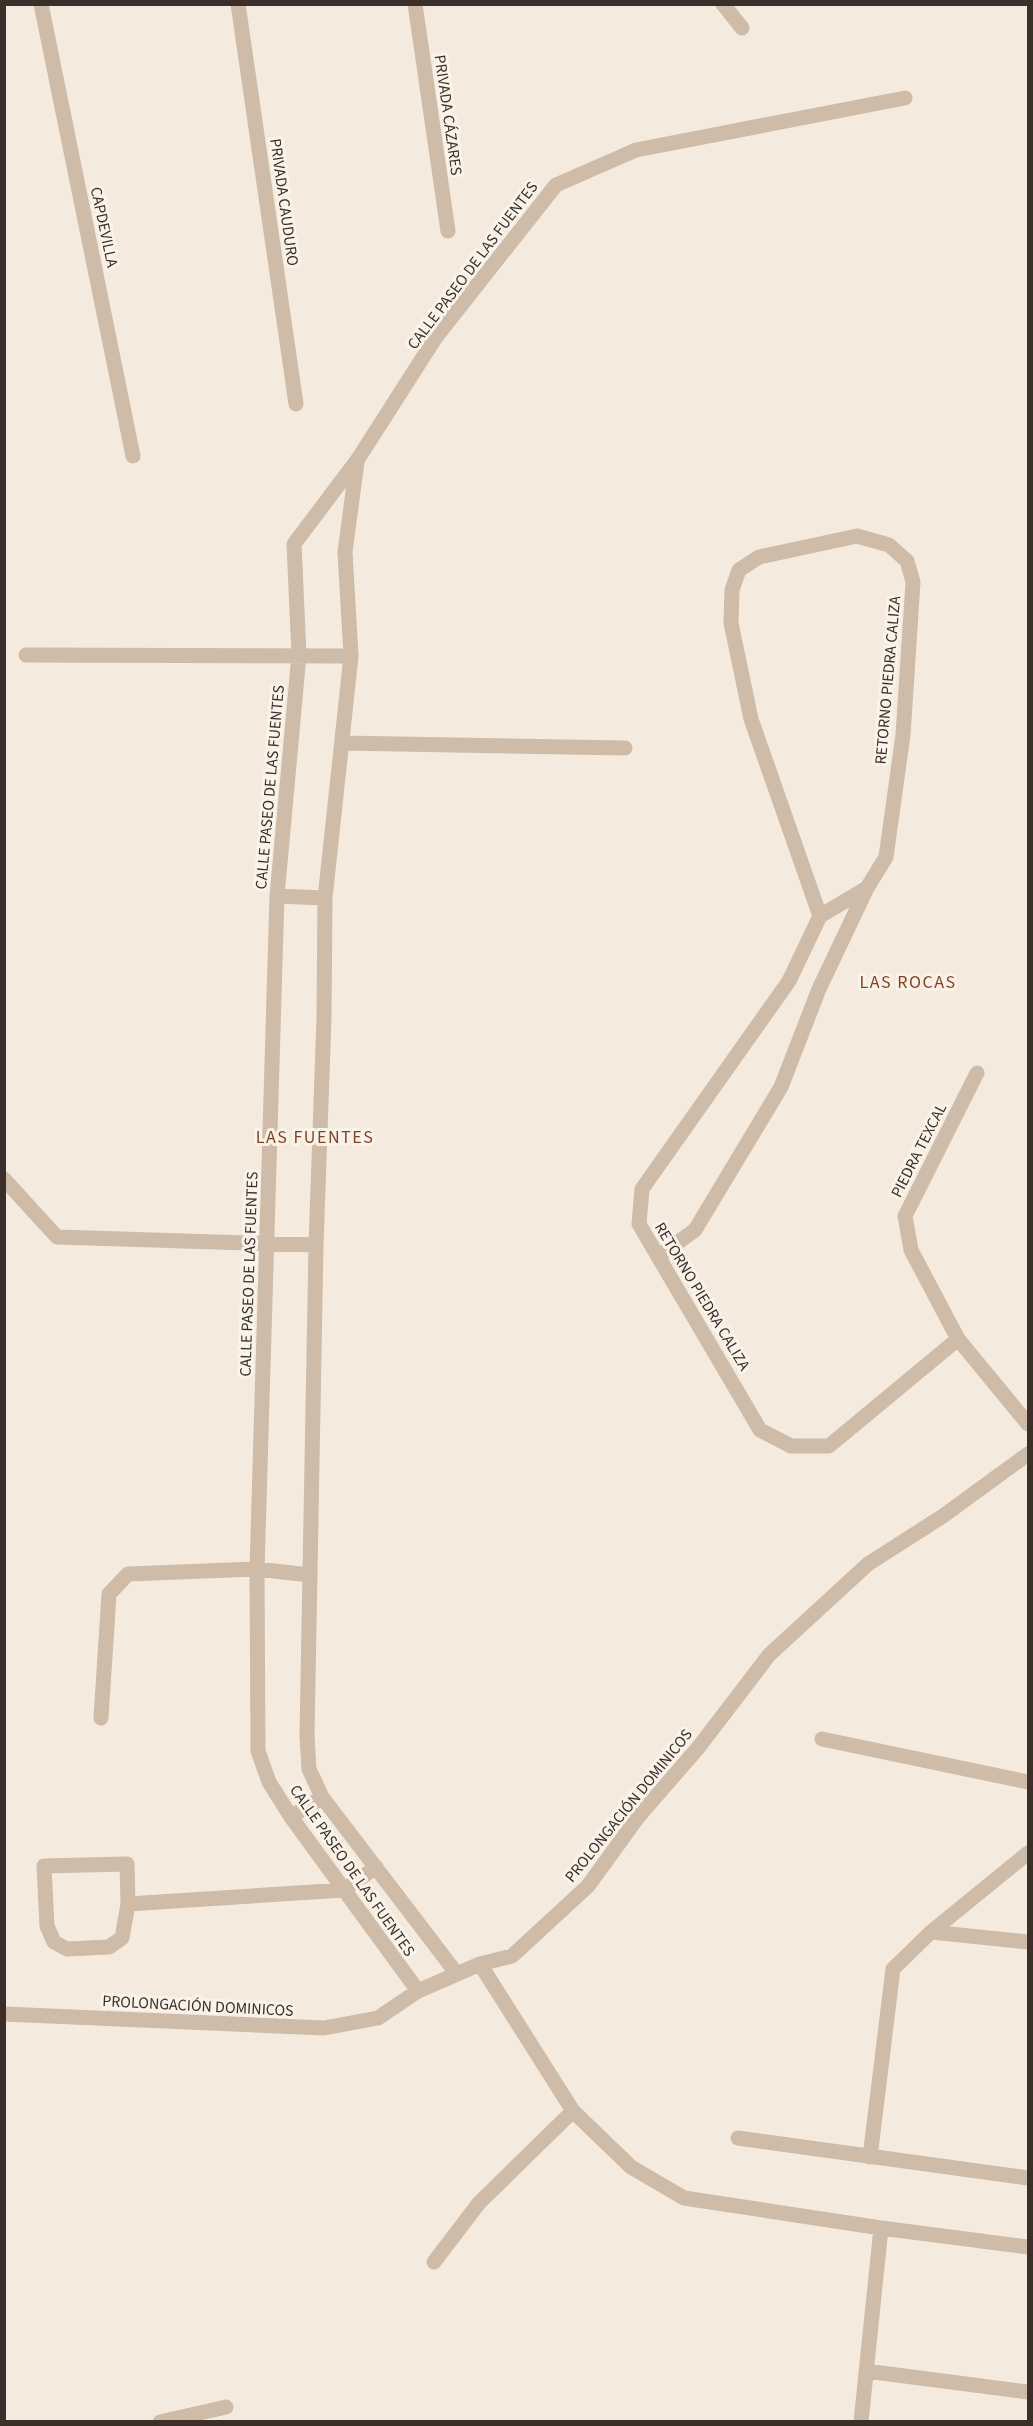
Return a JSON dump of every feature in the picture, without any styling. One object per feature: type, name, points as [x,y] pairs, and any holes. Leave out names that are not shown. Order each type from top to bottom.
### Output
[{"type":"street","name":"CAPDEVILLA","points":[[41,4],[134,456]]},
{"type":"street","name":"PRIVADA CAUDURO","points":[[238,4],[296,404]]},
{"type":"street","name":"PRIVADA CÁZARES","points":[[415,4],[448,231]]},
{"type":"street","points":[[723,4],[742,28]]},
{"type":"street","name":"CALLE PASEO DE LAS FUENTES","points":[[417,1991],[291,1817],[269,1782],[258,1751],[257,1569],[277,896],[299,655],[294,544],[358,459],[436,337],[556,185],[636,150],[905,98]]},
{"type":"street","name":"CALLE PASEO DE LAS FUENTES","points":[[358,459],[345,552],[351,656],[325,898],[309,1575],[308,1758],[309,1769],[322,1797],[457,1974]]},
{"type":"street","name":"RETORNO PIEDRA CALIZA","points":[[820,916],[751,719],[731,623],[732,590],[740,570],[759,557],[857,536],[889,545],[907,561],[913,582],[903,735],[886,857],[867,888],[820,916],[789,981],[642,1190],[639,1224],[760,1430],[791,1446],[829,1446],[958,1339]]},
{"type":"street","points":[[26,655],[351,656]]},
{"type":"street","points":[[342,742],[626,747]]},
{"type":"street","points":[[659,1256],[695,1230],[781,1087],[819,989],[867,888]]},
{"type":"street","points":[[277,896],[325,898]]},
{"type":"street","name":"PIEDRA TEXCAL","points":[[977,1073],[904,1216],[911,1250],[958,1339],[1029,1424]]},
{"type":"street","points":[[4,1179],[57,1237],[316,1245]]},
{"type":"street","name":"PROLONGACIÓN DOMINICOS","points":[[4,2014],[324,2028],[378,2018],[417,1991],[480,1964],[512,1956],[588,1886],[638,1817],[698,1748],[769,1655],[868,1564],[943,1516],[1029,1454]]},
{"type":"street","points":[[101,1718],[109,1594],[128,1574],[257,1569],[309,1575]]},
{"type":"street","points":[[822,1738],[1029,1782]]},
{"type":"street","points":[[291,1817],[322,1797]]},
{"type":"street","points":[[870,2157],[893,1969],[931,1932],[1029,1853]]},
{"type":"street","points":[[127,1864],[128,1904],[122,1938],[109,1947],[67,1949],[54,1942],[47,1926],[44,1866],[127,1864]]},
{"type":"street","points":[[128,1904],[344,1890],[376,1867]]},
{"type":"street","points":[[931,1932],[1029,1942]]},
{"type":"street","points":[[480,1964],[573,2111],[631,2167],[684,2198],[881,2228],[1029,2247]]},
{"type":"street","points":[[434,2262],[478,2203],[573,2111]]},
{"type":"street","points":[[738,2138],[1029,2178]]},
{"type":"street","points":[[861,2421],[881,2228]]},
{"type":"street","points":[[866,2371],[1029,2392]]},
{"type":"street","points":[[160,2421],[226,2407]]},
{"type":"district","name":"LAS ROCAS","points":[[908,982]]},
{"type":"district","name":"LAS FUENTES","points":[[315,1137]]}]
